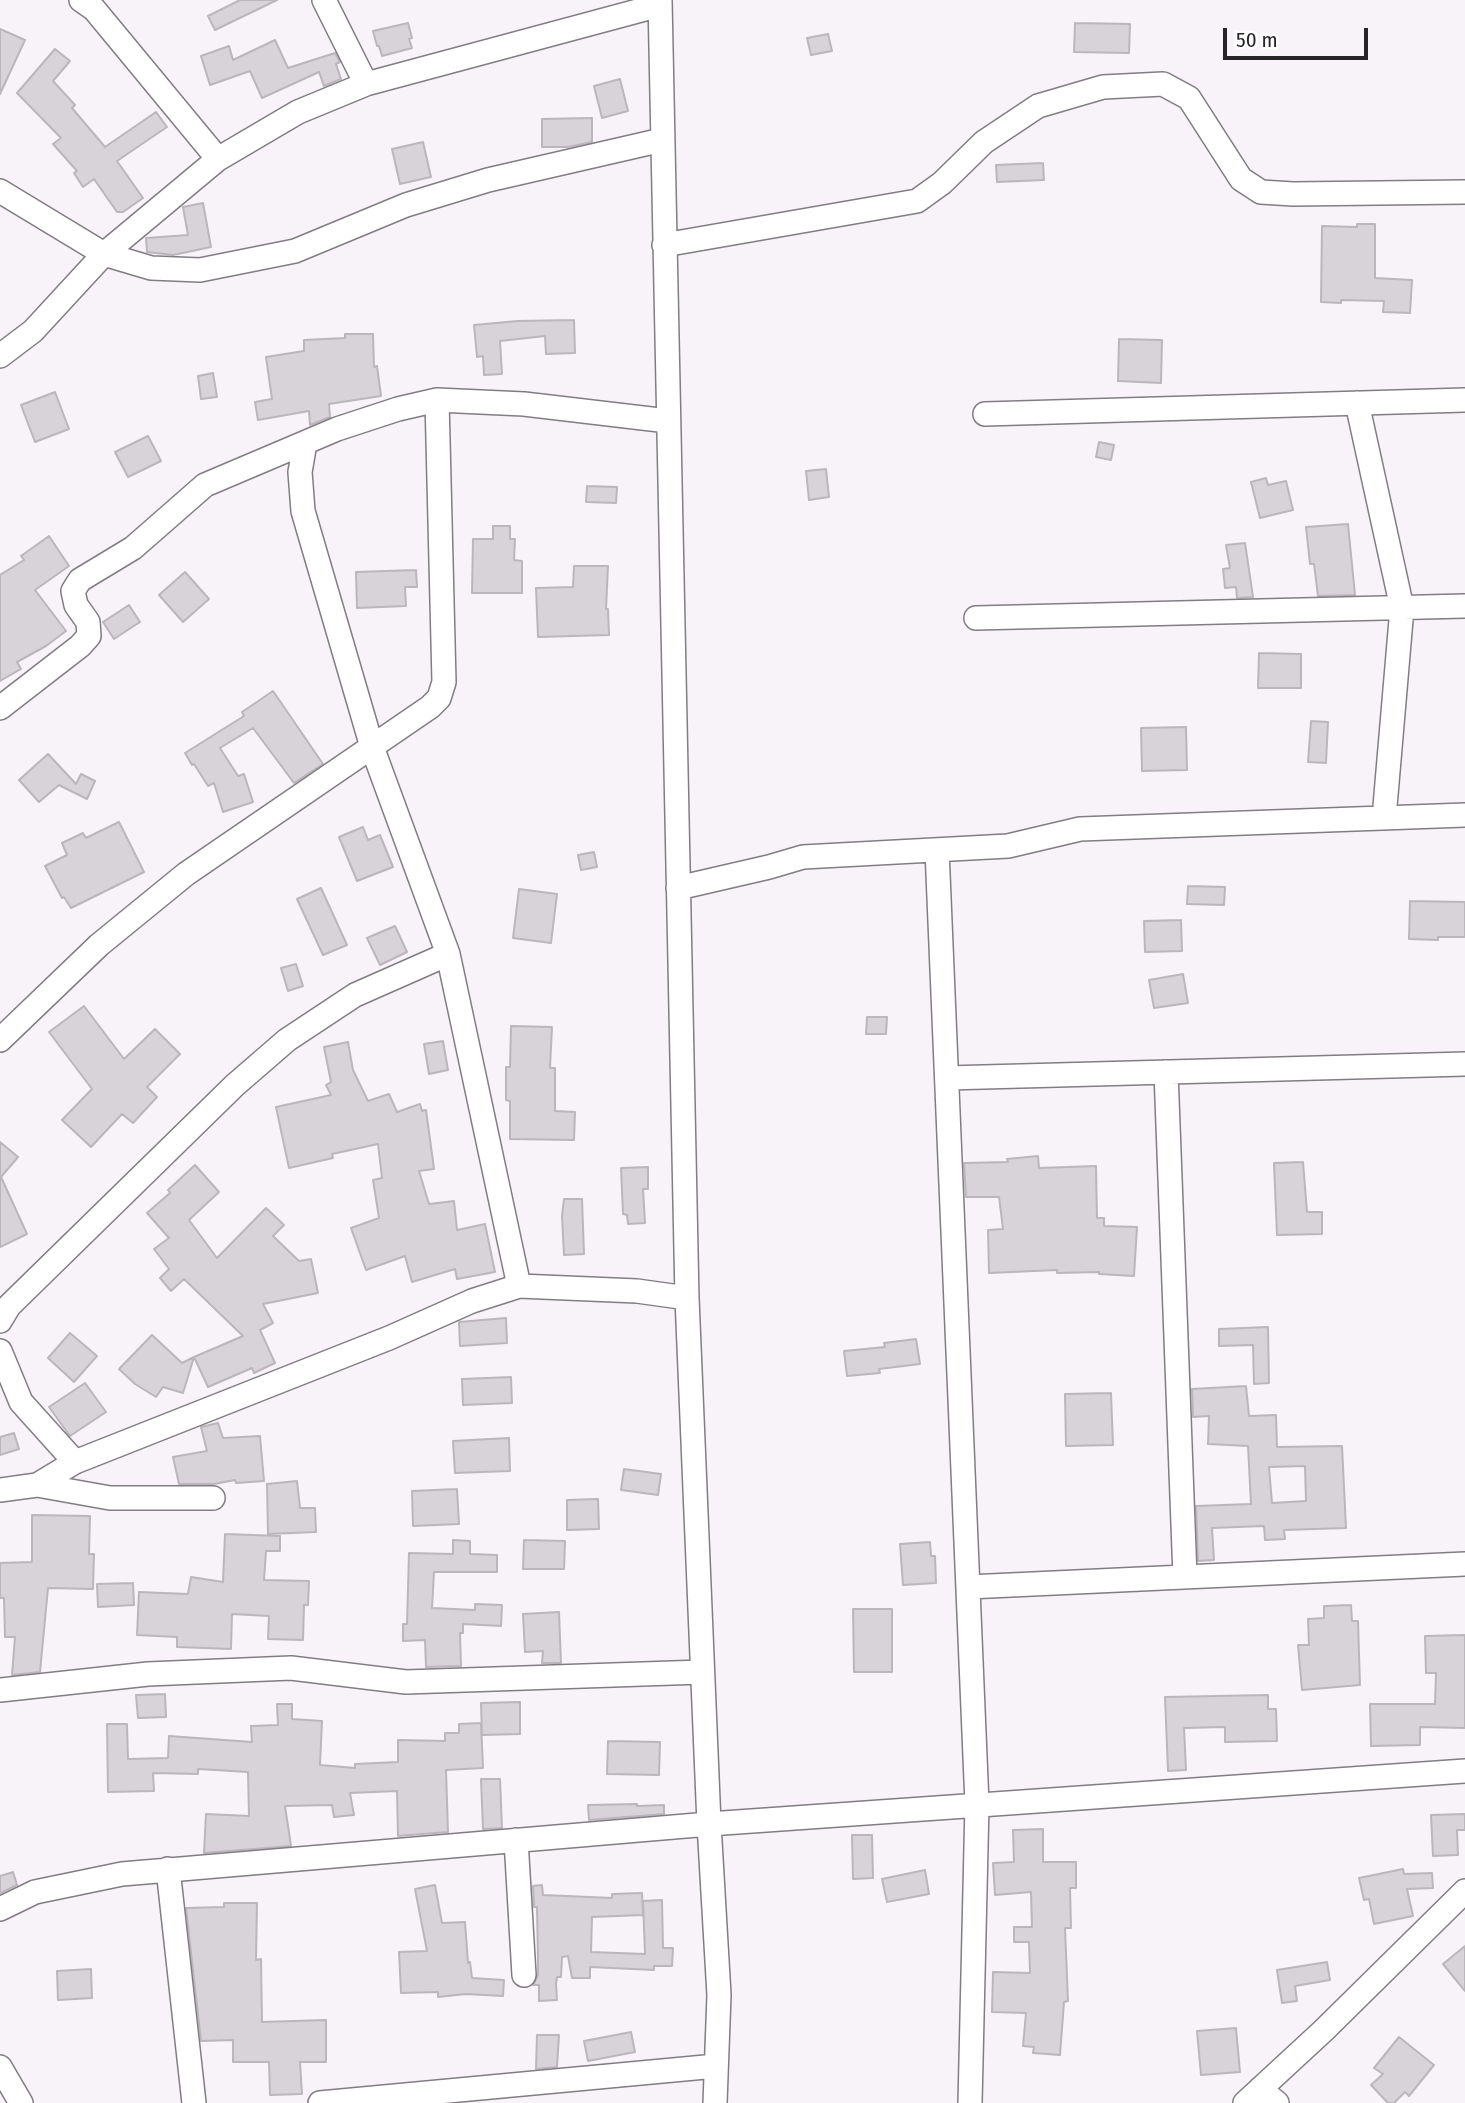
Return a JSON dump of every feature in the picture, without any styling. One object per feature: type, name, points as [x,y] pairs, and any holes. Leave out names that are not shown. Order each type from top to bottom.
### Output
[{"type":"street","points":[[81,0],[94,9],[218,159]]},
{"type":"street","points":[[324,0],[366,84]]},
{"type":"street","points":[[0,356],[33,331],[104,254],[218,159],[298,112],[366,84],[660,3],[687,1298],[702,1672],[719,1995],[715,2103]]},
{"type":"street","points":[[664,245],[917,201],[942,183],[984,142],[1038,106],[1103,87],[1163,84],[1189,98],[1241,179],[1261,192],[1465,192]]},
{"type":"street","points":[[0,191],[104,254],[151,268],[200,270],[295,251],[406,205],[488,180],[663,140]]},
{"type":"street","points":[[0,708],[80,646],[89,636],[88,622],[76,605],[73,591],[80,580],[133,548],[205,485],[337,429],[398,409],[438,400],[524,404],[668,421]]},
{"type":"street","points":[[0,1040],[99,945],[186,874],[430,707],[439,698],[444,682],[438,400]]},
{"type":"street","points":[[985,414],[1465,400]]},
{"type":"street","points":[[1357,404],[1402,608],[1384,818]]},
{"type":"street","points":[[305,443],[300,472],[303,511],[372,747],[448,954],[519,1286]]},
{"type":"street","points":[[976,618],[1465,606]]},
{"type":"street","points":[[678,888],[803,857],[1008,846],[1080,829],[1465,815]]},
{"type":"street","points":[[937,850],[977,1804],[970,2103]]},
{"type":"street","points":[[0,1321],[9,1306],[235,1085],[287,1040],[355,995],[448,954]]},
{"type":"street","points":[[947,1077],[1465,1063]]},
{"type":"street","points":[[1166,1072],[1185,1577]]},
{"type":"street","points":[[37,1485],[75,1462],[389,1338],[472,1301],[519,1286],[637,1291],[687,1298]]},
{"type":"street","points":[[0,1352],[20,1402],[75,1462]]},
{"type":"street","points":[[0,1490],[37,1485],[110,1498],[213,1498]]},
{"type":"street","points":[[968,1587],[1465,1564]]},
{"type":"street","points":[[0,1690],[148,1674],[291,1668],[406,1682],[702,1672]]},
{"type":"street","points":[[0,1909],[35,1892],[122,1874],[168,1869],[709,1824],[1465,1771]]},
{"type":"street","points":[[516,1840],[524,1975]]},
{"type":"street","points":[[168,1869],[194,2103]]},
{"type":"street","points":[[1260,2098],[1323,2031],[1465,1891]]},
{"type":"street","points":[[320,2103],[716,2066]]},
{"type":"street","points":[[0,2067],[21,2103]]},
{"type":"building","points":[[240,0],[277,0],[215,30],[208,16]]},
{"type":"building","points":[[408,23],[412,48],[382,56],[373,31]]},
{"type":"building","points":[[1075,23],[1130,24],[1129,53],[1074,52]]},
{"type":"building","points":[[0,29],[25,40],[0,94]]},
{"type":"building","points":[[828,34],[832,51],[811,55],[807,38]]},
{"type":"building","points":[[275,40],[288,68],[335,53],[340,62],[336,64],[341,79],[324,86],[319,72],[262,98],[250,71],[210,85],[201,56],[229,46],[233,60]]},
{"type":"building","points":[[55,49],[70,61],[53,81],[75,105],[72,108],[105,147],[156,112],[167,127],[117,161],[143,198],[123,212],[117,212],[94,179],[83,187],[74,173],[77,171],[53,144],[61,138],[17,93]]},
{"type":"building","points":[[620,79],[628,111],[602,118],[594,86]]},
{"type":"building","points":[[592,118],[592,142],[568,147],[542,147],[542,119]]},
{"type":"building","points":[[423,142],[431,177],[400,184],[392,149]]},
{"type":"building","points":[[1043,163],[1044,180],[997,182],[996,165]]},
{"type":"building","points":[[203,203],[211,247],[173,255],[147,252],[146,238],[188,235],[183,207]]},
{"type":"building","points":[[1357,224],[1375,224],[1375,278],[1412,280],[1410,313],[1383,312],[1384,301],[1321,302],[1322,226],[1357,227]]},
{"type":"building","points":[[574,320],[575,353],[546,354],[545,336],[500,341],[502,374],[484,375],[483,356],[477,357],[474,325]]},
{"type":"building","points":[[345,334],[373,334],[374,367],[377,366],[381,396],[329,404],[330,417],[310,425],[309,411],[258,420],[255,402],[272,399],[266,357],[304,351],[304,340],[345,338]]},
{"type":"building","points":[[1119,339],[1162,340],[1161,383],[1118,381]]},
{"type":"building","points":[[213,373],[217,397],[201,399],[198,376]]},
{"type":"building","points":[[55,392],[69,429],[35,442],[21,405]]},
{"type":"building","points":[[148,436],[161,461],[128,477],[115,452]]},
{"type":"building","points":[[1099,442],[1114,445],[1111,460],[1096,457]]},
{"type":"building","points":[[826,469],[829,497],[809,500],[806,471]]},
{"type":"building","points":[[1266,478],[1268,485],[1286,481],[1293,510],[1260,518],[1251,482]]},
{"type":"building","points":[[587,486],[617,487],[616,503],[586,502]]},
{"type":"building","points":[[1348,524],[1355,595],[1318,596],[1314,564],[1310,564],[1306,527]]},
{"type":"building","points":[[493,526],[510,526],[510,539],[515,539],[514,560],[522,561],[522,593],[472,593],[473,539],[493,539]]},
{"type":"building","points":[[49,536],[69,566],[35,590],[66,631],[17,662],[21,669],[0,681],[0,575],[24,560],[21,556]]},
{"type":"building","points":[[1245,543],[1253,597],[1237,598],[1236,587],[1225,588],[1223,569],[1230,568],[1226,545]]},
{"type":"building","points":[[574,566],[608,566],[606,609],[609,635],[538,637],[536,588],[573,587]]},
{"type":"building","points":[[416,570],[417,587],[405,587],[406,606],[357,608],[356,572]]},
{"type":"building","points":[[185,572],[209,599],[183,622],[159,595]]},
{"type":"building","points":[[129,605],[140,622],[114,639],[103,622]]},
{"type":"building","points":[[1259,653],[1301,654],[1301,688],[1258,688]]},
{"type":"building","points":[[273,691],[323,764],[294,783],[253,728],[220,748],[238,776],[244,774],[253,802],[223,812],[214,783],[208,786],[185,753],[244,716],[242,712]]},
{"type":"building","points":[[1311,721],[1328,722],[1326,763],[1308,762]]},
{"type":"building","points":[[1186,727],[1187,770],[1142,771],[1141,728]]},
{"type":"building","points":[[48,754],[76,784],[81,774],[95,781],[87,799],[59,785],[39,802],[19,780]]},
{"type":"building","points":[[119,822],[144,872],[71,908],[64,897],[62,898],[45,866],[67,855],[62,843],[83,833],[86,838]]},
{"type":"building","points":[[363,827],[368,840],[380,835],[393,867],[357,881],[339,837]]},
{"type":"building","points":[[594,852],[597,867],[581,870],[578,855]]},
{"type":"building","points":[[1188,886],[1225,887],[1224,905],[1187,904]]},
{"type":"building","points":[[321,888],[347,945],[323,955],[297,899]]},
{"type":"building","points":[[519,889],[557,894],[551,943],[513,938]]},
{"type":"building","points":[[1410,901],[1465,902],[1465,937],[1409,939]]},
{"type":"building","points":[[1181,920],[1182,951],[1145,952],[1144,921]]},
{"type":"building","points":[[395,926],[407,952],[380,965],[367,938]]},
{"type":"building","points":[[296,964],[303,986],[288,991],[281,968]]},
{"type":"building","points":[[1183,974],[1188,1003],[1154,1008],[1149,980]]},
{"type":"building","points":[[84,1006],[124,1059],[155,1029],[180,1054],[147,1087],[157,1097],[133,1123],[122,1114],[91,1147],[62,1120],[92,1089],[49,1032]]},
{"type":"building","points":[[867,1017],[887,1017],[886,1034],[866,1034]]},
{"type":"building","points":[[511,1026],[552,1027],[550,1068],[555,1068],[555,1111],[575,1112],[574,1140],[510,1139],[510,1101],[506,1100],[506,1067],[510,1067]]},
{"type":"building","points":[[443,1041],[448,1070],[429,1074],[424,1044]]},
{"type":"building","points":[[348,1042],[353,1070],[368,1101],[389,1094],[397,1112],[420,1104],[422,1111],[426,1110],[434,1169],[419,1171],[429,1204],[454,1201],[457,1230],[485,1224],[495,1272],[457,1279],[455,1269],[412,1282],[405,1256],[366,1270],[351,1228],[379,1218],[373,1180],[382,1178],[378,1144],[332,1154],[333,1158],[289,1168],[276,1107],[331,1095],[326,1085],[331,1082],[324,1047]]},
{"type":"building","points":[[0,1142],[18,1157],[1,1177],[27,1234],[0,1247]]},
{"type":"building","points":[[1038,1156],[1039,1168],[1096,1166],[1097,1218],[1104,1218],[1104,1226],[1137,1227],[1134,1276],[1099,1272],[1057,1273],[1057,1270],[989,1273],[988,1230],[1003,1229],[999,1197],[966,1197],[964,1163],[1008,1162],[1007,1159]]},
{"type":"building","points":[[1303,1162],[1307,1212],[1322,1212],[1322,1234],[1277,1235],[1274,1163]]},
{"type":"building","points":[[195,1165],[219,1192],[189,1220],[217,1258],[266,1208],[284,1225],[273,1236],[299,1261],[311,1259],[318,1293],[263,1304],[273,1323],[260,1330],[275,1363],[254,1373],[252,1368],[208,1387],[194,1357],[243,1336],[184,1279],[171,1291],[160,1278],[169,1269],[154,1249],[169,1238],[147,1213],[170,1193],[168,1190]]},
{"type":"building","points":[[648,1167],[648,1189],[643,1189],[645,1223],[628,1224],[627,1215],[623,1214],[621,1168]]},
{"type":"building","points":[[564,1199],[582,1199],[584,1254],[564,1255]]},
{"type":"building","points":[[506,1318],[507,1343],[460,1346],[459,1322]]},
{"type":"building","points":[[1268,1327],[1269,1383],[1254,1384],[1253,1345],[1219,1346],[1219,1329]]},
{"type":"building","points":[[70,1333],[97,1356],[74,1382],[48,1358]]},
{"type":"building","points":[[152,1335],[182,1363],[194,1357],[183,1393],[163,1387],[156,1397],[135,1384],[119,1369]]},
{"type":"building","points":[[916,1339],[920,1364],[879,1369],[880,1373],[847,1376],[844,1351],[885,1347],[884,1343]]},
{"type":"building","points":[[511,1377],[512,1403],[463,1405],[462,1379]]},
{"type":"building","points":[[85,1383],[106,1412],[70,1436],[49,1407]]},
{"type":"building","points":[[1246,1386],[1249,1416],[1276,1415],[1277,1447],[1342,1446],[1346,1528],[1284,1530],[1285,1539],[1265,1540],[1264,1526],[1212,1528],[1214,1560],[1198,1561],[1196,1506],[1251,1504],[1248,1446],[1208,1444],[1209,1416],[1193,1417],[1192,1389]],"holes":[[[1305,1466],[1306,1501],[1272,1503],[1269,1467]]]},
{"type":"building","points":[[1111,1393],[1113,1445],[1066,1446],[1065,1394]]},
{"type":"building","points":[[218,1423],[223,1438],[260,1436],[264,1481],[179,1484],[173,1457],[207,1451],[201,1427]]},
{"type":"building","points":[[14,1433],[19,1449],[0,1455],[0,1437]]},
{"type":"building","points":[[509,1438],[510,1471],[455,1473],[453,1441]]},
{"type":"building","points":[[624,1469],[661,1474],[658,1495],[621,1490]]},
{"type":"building","points":[[297,1481],[300,1508],[315,1508],[316,1532],[268,1534],[267,1484]]},
{"type":"building","points":[[457,1489],[459,1524],[413,1526],[412,1491]]},
{"type":"building","points":[[598,1499],[599,1529],[567,1530],[567,1500]]},
{"type":"building","points":[[32,1515],[90,1516],[89,1554],[94,1554],[93,1589],[48,1588],[40,1672],[12,1675],[15,1637],[5,1637],[4,1598],[0,1598],[0,1563],[32,1562]]},
{"type":"building","points":[[225,1534],[280,1536],[280,1551],[266,1551],[264,1580],[309,1581],[308,1605],[304,1605],[303,1640],[268,1639],[269,1616],[232,1614],[231,1649],[177,1647],[177,1637],[137,1635],[139,1592],[188,1594],[191,1577],[223,1582]]},
{"type":"building","points":[[453,1540],[470,1541],[470,1554],[497,1555],[497,1572],[434,1572],[432,1608],[475,1610],[475,1604],[502,1605],[501,1626],[463,1624],[463,1633],[460,1633],[461,1666],[426,1667],[425,1640],[403,1641],[403,1624],[407,1624],[409,1553],[453,1554]]},
{"type":"building","points":[[524,1540],[565,1541],[564,1569],[523,1569]]},
{"type":"building","points":[[930,1542],[931,1556],[935,1556],[936,1583],[903,1585],[900,1544]]},
{"type":"building","points":[[133,1583],[134,1605],[98,1607],[97,1584]]},
{"type":"building","points":[[1351,1605],[1352,1621],[1358,1621],[1360,1685],[1302,1690],[1298,1645],[1309,1645],[1308,1619],[1324,1618],[1324,1606]]},
{"type":"building","points":[[853,1609],[892,1609],[892,1672],[854,1672]]},
{"type":"building","points":[[559,1612],[561,1663],[542,1663],[543,1651],[525,1652],[523,1614]]},
{"type":"building","points":[[1465,1635],[1465,1728],[1420,1727],[1420,1745],[1371,1746],[1370,1704],[1435,1704],[1436,1673],[1426,1673],[1425,1636]]},
{"type":"building","points":[[165,1694],[166,1717],[138,1718],[136,1695]]},
{"type":"building","points":[[1268,1695],[1268,1709],[1276,1709],[1277,1741],[1225,1742],[1225,1727],[1184,1728],[1186,1770],[1168,1771],[1165,1697]]},
{"type":"building","points":[[520,1702],[520,1734],[482,1735],[481,1703]]},
{"type":"building","points":[[277,1704],[292,1704],[292,1719],[322,1721],[320,1765],[355,1768],[355,1764],[398,1762],[398,1740],[445,1741],[445,1733],[459,1733],[459,1724],[481,1723],[483,1768],[446,1770],[448,1832],[398,1836],[397,1791],[350,1793],[354,1815],[334,1817],[332,1805],[285,1806],[291,1846],[204,1853],[206,1814],[249,1816],[248,1772],[198,1769],[198,1774],[153,1773],[154,1791],[108,1792],[107,1724],[127,1724],[128,1759],[168,1758],[169,1736],[252,1742],[251,1726],[278,1725]]},
{"type":"building","points":[[608,1741],[660,1742],[659,1775],[607,1774]]},
{"type":"building","points":[[481,1779],[500,1779],[502,1828],[483,1829]]},
{"type":"building","points":[[588,1805],[664,1805],[664,1814],[589,1820]]},
{"type":"building","points":[[1465,1814],[1465,1830],[1457,1830],[1458,1855],[1433,1856],[1431,1815]]},
{"type":"building","points":[[1043,1829],[1043,1862],[1076,1862],[1076,1888],[1070,1888],[1071,1928],[1065,1928],[1068,2001],[1064,2002],[1060,2055],[1033,2053],[1034,2047],[1023,2046],[1026,2013],[992,2012],[993,1972],[1030,1973],[1029,1942],[1014,1942],[1014,1927],[1032,1927],[1031,1892],[995,1895],[993,1863],[1014,1862],[1013,1830]]},
{"type":"building","points":[[852,1835],[872,1835],[873,1878],[853,1879]]},
{"type":"building","points":[[1403,1869],[1404,1874],[1432,1873],[1433,1888],[1407,1889],[1413,1916],[1374,1924],[1369,1899],[1364,1900],[1359,1878]]},
{"type":"building","points":[[925,1870],[929,1894],[887,1902],[882,1879]]},
{"type":"building","points":[[13,1872],[17,1885],[0,1893],[0,1876]]},
{"type":"building","points":[[435,1885],[442,1923],[465,1922],[468,1963],[470,1962],[472,1978],[504,1980],[503,1996],[466,1994],[438,1997],[438,1992],[401,1993],[399,1952],[427,1951],[415,1889]]},
{"type":"building","points":[[542,1885],[543,1895],[612,1898],[612,1894],[642,1893],[643,1915],[592,1917],[591,1952],[645,1954],[643,1901],[662,1900],[663,1948],[673,1948],[672,1966],[654,1966],[654,1970],[590,1967],[590,1978],[572,1978],[568,1956],[562,1957],[561,1977],[557,1977],[556,1984],[557,2000],[539,2001],[539,1985],[533,1985],[538,1975],[538,1959],[537,1907],[534,1907],[533,1886]]},
{"type":"building","points":[[224,1903],[257,1903],[256,1960],[261,1959],[262,2022],[326,2020],[326,2062],[300,2062],[302,2094],[270,2095],[269,2062],[233,2062],[233,2040],[201,2041],[186,1908],[224,1907]]},
{"type":"building","points":[[1465,1946],[1465,1991],[1443,1964]]},
{"type":"building","points":[[1327,1962],[1330,1980],[1295,1986],[1297,2001],[1282,2003],[1277,1970]]},
{"type":"building","points":[[91,1969],[92,1998],[58,2000],[57,1971]]},
{"type":"building","points":[[1236,2028],[1240,2072],[1201,2075],[1197,2031]]},
{"type":"building","points":[[631,2032],[635,2052],[588,2061],[584,2041]]},
{"type":"building","points":[[537,2035],[559,2035],[557,2067],[536,2069]]},
{"type":"building","points":[[1399,2037],[1434,2065],[1409,2096],[1405,2092],[1394,2103],[1388,2103],[1371,2085],[1383,2074],[1374,2068]]}]
